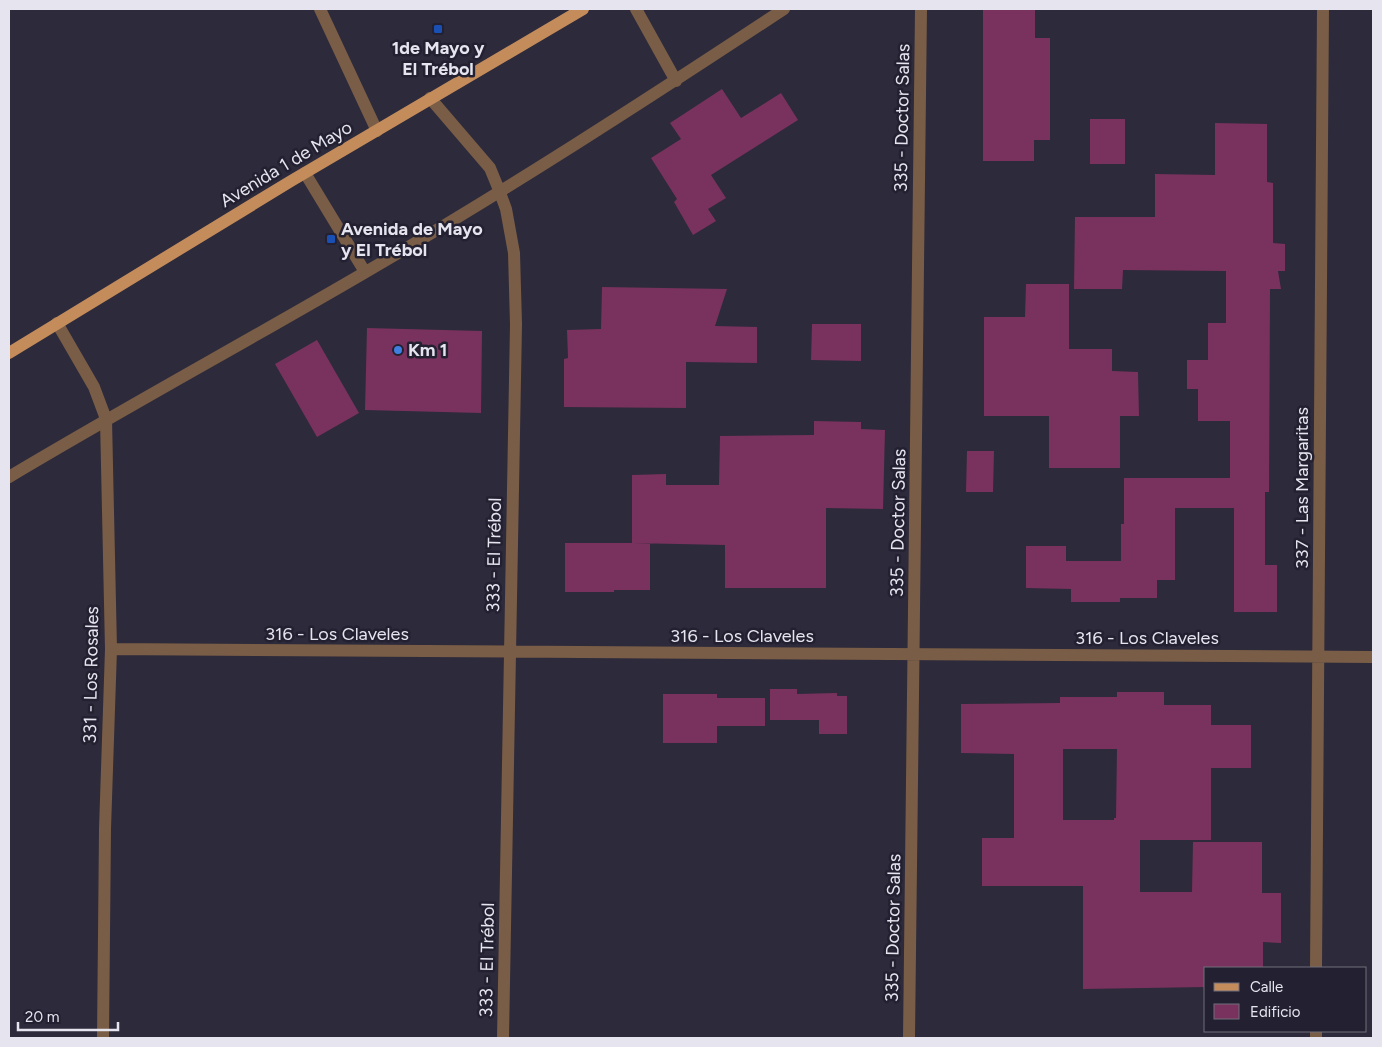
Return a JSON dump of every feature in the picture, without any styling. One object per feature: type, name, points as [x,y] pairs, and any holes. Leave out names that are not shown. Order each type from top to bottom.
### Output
[{"type":"main road","name":"Avenida 1 de Mayo","points":[[9,353],[430,98],[583,9]]},
{"type":"street","points":[[320,9],[377,130]]},
{"type":"street","points":[[636,9],[676,81]]},
{"type":"street","points":[[9,478],[106,419],[365,272],[676,81],[784,9]]},
{"type":"street","name":"335 - Doctor Salas","points":[[909,1038],[921,9]]},
{"type":"street","name":"337 - Las Margaritas","points":[[1316,967],[1323,9]]},
{"type":"street","name":"333 - El Trébol","points":[[430,98],[490,168],[506,209],[514,253],[516,324],[503,1038]]},
{"type":"street","points":[[305,173],[365,272]]},
{"type":"street","name":"331 - Los Rosales","points":[[57,323],[94,387],[106,419],[110,650],[105,829],[104,1038]]},
{"type":"street","name":"316 - Los Claveles","points":[[110,650],[1373,657]]},
{"type":"building","points":[[983,9],[1035,9],[1035,38],[1050,38],[1050,140],[1034,140],[1034,161],[983,161]]},
{"type":"building","points":[[722,89],[741,118],[781,93],[798,120],[711,175],[726,198],[708,209],[716,221],[693,235],[674,202],[677,199],[651,158],[681,139],[670,123]]},
{"type":"building","points":[[1090,119],[1125,119],[1125,164],[1090,164]]},
{"type":"building","points":[[1215,123],[1267,124],[1267,182],[1273,183],[1273,243],[1285,244],[1285,271],[1278,271],[1281,289],[1270,289],[1269,492],[1265,492],[1265,565],[1277,565],[1277,612],[1234,612],[1234,508],[1175,508],[1175,580],[1157,580],[1157,598],[1120,598],[1120,602],[1071,602],[1071,589],[1026,588],[1026,546],[1066,546],[1066,561],[1121,561],[1121,524],[1124,524],[1124,478],[1230,478],[1230,421],[1198,421],[1198,389],[1187,389],[1187,360],[1208,360],[1208,323],[1226,323],[1226,271],[1123,270],[1122,289],[1074,289],[1075,217],[1155,217],[1155,174],[1215,175]]},
{"type":"building","points":[[1026,284],[1069,284],[1069,349],[1112,349],[1112,371],[1138,372],[1139,416],[1120,416],[1120,468],[1049,468],[1049,416],[984,416],[984,317],[1025,317]]},
{"type":"building","points":[[602,287],[727,289],[715,326],[757,327],[757,363],[686,362],[686,408],[564,407],[564,359],[568,358],[567,330],[601,329]]},
{"type":"building","points":[[812,324],[861,324],[861,361],[811,360]]},
{"type":"building","points":[[367,328],[482,331],[481,413],[365,410]]},
{"type":"building","points":[[317,340],[359,413],[317,437],[275,364]]},
{"type":"building","points":[[814,421],[861,422],[861,429],[885,430],[883,509],[826,508],[826,588],[725,588],[725,545],[632,543],[632,475],[666,474],[666,485],[719,485],[720,436],[814,435]]},
{"type":"building","points":[[967,451],[994,451],[993,492],[966,492]]},
{"type":"building","points":[[565,543],[650,543],[650,590],[565,592]]},
{"type":"building","points":[[770,689],[797,689],[797,694],[837,693],[837,696],[847,696],[847,734],[819,734],[819,720],[770,720]]},
{"type":"building","points":[[1117,692],[1164,692],[1164,705],[1211,705],[1211,725],[1251,725],[1251,768],[1211,768],[1211,840],[1140,840],[1140,892],[1192,892],[1193,842],[1262,842],[1262,893],[1281,893],[1281,943],[1263,942],[1263,967],[1204,967],[1204,987],[1083,989],[1083,886],[982,886],[982,838],[1014,838],[1014,754],[961,753],[961,704],[1060,703],[1060,697],[1117,697]],"holes":[[[1063,749],[1117,749],[1116,818],[1114,820],[1063,820]]]},
{"type":"building","points":[[663,694],[717,694],[717,698],[765,698],[765,726],[717,726],[717,743],[663,743]]},
{"type":"place","name":"1de Mayo y El Trébol","points":[[438,29]]},
{"type":"place","name":"Avenida de Mayo y El Trébol","points":[[331,239]]},
{"type":"place","name":"Km 1","points":[[398,350]]}]
